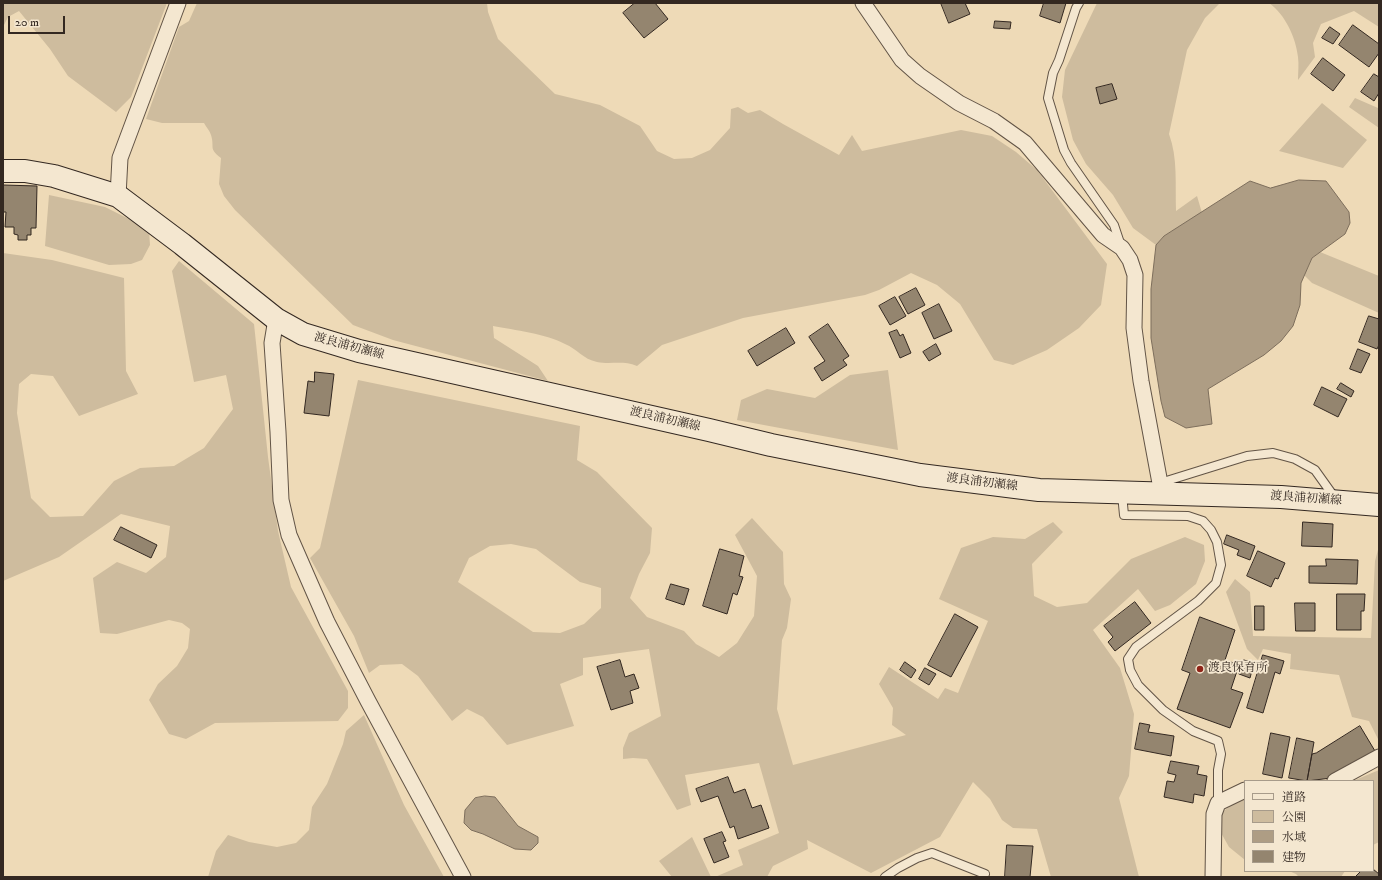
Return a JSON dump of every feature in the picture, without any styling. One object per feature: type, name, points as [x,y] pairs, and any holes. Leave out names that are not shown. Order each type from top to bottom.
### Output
[{"type":"main road","name":"渡良浦初瀬線","points":[[3,172],[25,171],[54,176],[118,196],[276,318],[303,334],[359,351],[771,445],[920,475],[1039,490],[1121,493],[1161,489],[1190,494],[1281,497],[1379,506]]},
{"type":"street","points":[[118,196],[120,158],[178,3]]},
{"type":"street","points":[[863,3],[902,60],[920,76],[959,103],[994,121],[1025,143],[1103,235],[1122,248],[1130,260],[1135,275],[1134,328],[1141,381],[1161,489]]},
{"type":"street","points":[[276,318],[272,343],[281,500],[289,535],[330,629],[368,702],[464,877]]},
{"type":"street","points":[[1337,780],[1379,757]]},
{"type":"street","points":[[1213,877],[1214,814],[1218,803],[1244,790]]},
{"type":"lane","points":[[1079,3],[1053,73],[1048,98],[1064,150],[1114,225],[1122,248]]},
{"type":"lane","points":[[1161,489],[1247,456],[1273,453],[1295,459],[1315,470],[1337,502]]},
{"type":"lane","points":[[1121,493],[1124,514],[1188,516],[1203,521],[1211,530],[1217,542],[1221,565],[1216,583],[1198,601],[1136,647],[1128,659],[1130,670],[1138,685],[1163,710],[1193,731],[1218,741],[1221,754],[1218,770],[1218,803]]},
{"type":"lane","points":[[885,877],[916,858],[932,854],[985,874]]},
{"type":"green space","points":[[3,3],[167,3],[131,97],[116,112],[68,76],[50,49],[19,11],[8,17],[3,27]]},
{"type":"green space","points":[[197,3],[487,3],[488,12],[498,39],[555,94],[600,105],[640,126],[657,151],[674,159],[692,158],[710,150],[730,128],[731,109],[738,107],[748,113],[760,110],[839,155],[852,135],[862,151],[961,130],[992,136],[1016,152],[1037,170],[1107,264],[1101,305],[1079,328],[1047,350],[1013,365],[994,360],[960,304],[937,285],[911,273],[879,290],[865,295],[743,318],[662,345],[637,366],[626,363],[592,361],[569,346],[558,341],[530,333],[493,326],[494,338],[538,366],[548,381],[393,340],[353,325],[235,210],[224,196],[219,184],[221,158],[213,150],[212,139],[204,123],[162,123],[146,119],[179,27],[189,21]]},
{"type":"green space","points":[[1097,3],[1225,3],[1219,4],[1205,18],[1187,50],[1169,134],[1175,162],[1176,211],[1197,196],[1202,213],[1164,236],[1156,245],[1133,228],[1113,195],[1086,164],[1073,140],[1062,97],[1065,70]]},
{"type":"green space","points":[[1269,3],[1379,3],[1379,27],[1354,11],[1321,24],[1313,43],[1315,57],[1298,80],[1298,57],[1292,34],[1280,13]]},
{"type":"green space","points":[[1355,98],[1378,108],[1379,106],[1379,128],[1349,107]]},
{"type":"green space","points":[[1322,103],[1367,140],[1343,168],[1279,151]]},
{"type":"green space","points":[[49,195],[105,207],[149,231],[150,245],[142,260],[131,264],[109,265],[45,246]]},
{"type":"green space","points":[[1320,252],[1379,276],[1379,313],[1312,283],[1304,275],[1312,258]]},
{"type":"green space","points":[[3,253],[52,260],[124,278],[126,371],[138,394],[79,416],[53,376],[31,374],[19,384],[17,413],[31,498],[50,517],[83,516],[114,481],[140,468],[174,466],[204,448],[233,409],[226,375],[194,382],[172,271],[179,261],[254,324],[268,457],[278,531],[291,587],[348,691],[348,708],[338,721],[215,723],[186,739],[169,734],[149,700],[158,684],[177,666],[188,648],[190,629],[182,623],[169,620],[117,634],[100,633],[93,578],[117,562],[146,573],[166,557],[170,526],[121,514],[59,557],[3,581]]},
{"type":"green space","points":[[888,370],[898,450],[737,420],[741,400],[767,389],[815,398],[850,375]]},
{"type":"green space","points":[[358,380],[580,426],[577,460],[597,472],[652,528],[650,553],[639,574],[630,598],[647,617],[684,631],[696,644],[719,657],[737,643],[754,616],[757,576],[735,535],[752,518],[783,552],[784,584],[791,599],[787,628],[782,640],[777,709],[793,765],[906,735],[892,725],[893,708],[879,684],[889,667],[938,699],[945,688],[958,693],[988,621],[939,599],[961,548],[993,537],[1025,539],[1053,522],[1063,532],[1032,564],[1034,596],[1057,607],[1087,603],[1131,559],[1185,537],[1204,545],[1205,561],[1196,584],[1170,605],[1155,611],[1138,589],[1093,630],[1120,668],[1134,714],[1129,776],[1119,798],[1139,877],[1051,877],[1037,829],[1013,828],[1002,820],[990,799],[973,782],[940,837],[871,873],[807,840],[808,849],[773,866],[767,877],[715,877],[743,865],[738,850],[779,833],[759,763],[685,775],[691,805],[677,810],[647,759],[623,759],[623,748],[629,733],[661,716],[649,649],[583,658],[583,675],[560,684],[574,726],[507,745],[483,717],[467,709],[452,721],[418,676],[402,664],[380,665],[369,673],[354,636],[310,558],[320,548]],"holes":[[[511,544],[536,549],[580,582],[601,588],[601,608],[584,624],[560,633],[533,632],[458,582],[469,558],[490,546]]]},
{"type":"green space","points":[[1379,546],[1379,741],[1369,721],[1352,717],[1339,675],[1290,669],[1291,654],[1263,649],[1258,660],[1247,649],[1226,592],[1235,579],[1250,592],[1253,636],[1371,638],[1375,561]]},
{"type":"green space","points":[[364,715],[404,805],[444,877],[208,877],[216,851],[228,835],[249,842],[277,847],[296,843],[309,830],[312,807],[327,784],[343,744],[346,731]]},
{"type":"green space","points":[[1379,770],[1379,842],[1374,844],[1374,780],[1355,780]]},
{"type":"green space","points":[[1244,799],[1244,859],[1229,847],[1220,831],[1222,812],[1236,802]]},
{"type":"green space","points":[[692,837],[711,877],[672,877],[659,861]]},
{"type":"green space","points":[[1291,872],[1344,872],[1341,877],[1299,877]]},
{"type":"water","points":[[1299,180],[1326,181],[1349,212],[1350,223],[1345,234],[1312,258],[1301,283],[1300,305],[1293,326],[1281,341],[1264,355],[1208,389],[1212,424],[1186,428],[1165,417],[1161,401],[1151,338],[1151,289],[1156,245],[1164,236],[1250,181],[1270,188]]},
{"type":"water","points":[[485,796],[495,797],[518,826],[538,837],[538,843],[531,850],[515,849],[471,830],[464,823],[465,810],[475,798]]},
{"type":"building","points":[[635,3],[655,3],[668,19],[644,38],[623,13]]},
{"type":"building","points":[[941,3],[965,3],[970,14],[949,23]]},
{"type":"building","points":[[1044,3],[1066,3],[1060,23],[1040,16]]},
{"type":"building","points":[[995,21],[1011,22],[1010,29],[994,28]]},
{"type":"building","points":[[1353,25],[1379,44],[1379,53],[1369,67],[1339,45]]},
{"type":"building","points":[[1330,27],[1340,34],[1333,44],[1322,38]]},
{"type":"building","points":[[1323,58],[1345,75],[1333,91],[1311,74]]},
{"type":"building","points":[[1374,74],[1379,77],[1379,93],[1374,101],[1361,92]]},
{"type":"building","points":[[1112,84],[1117,99],[1100,104],[1096,88]]},
{"type":"building","points":[[3,185],[37,186],[36,228],[31,228],[31,235],[27,235],[27,240],[18,240],[18,235],[14,234],[14,227],[5,227],[6,212],[3,212]]},
{"type":"building","points":[[916,288],[925,305],[908,314],[899,297]]},
{"type":"building","points":[[895,297],[906,316],[890,325],[879,306]]},
{"type":"building","points":[[939,304],[952,331],[934,339],[922,313]]},
{"type":"building","points":[[1369,316],[1379,319],[1379,345],[1377,349],[1359,342]]},
{"type":"building","points":[[828,324],[849,356],[843,360],[847,365],[822,381],[814,368],[825,361],[809,337]]},
{"type":"building","points":[[786,328],[795,343],[757,366],[748,351]]},
{"type":"building","points":[[897,330],[900,336],[903,334],[911,353],[900,358],[889,333]]},
{"type":"building","points":[[936,344],[941,354],[929,361],[923,352]]},
{"type":"building","points":[[1358,349],[1370,354],[1361,373],[1350,369]]},
{"type":"building","points":[[315,372],[334,374],[329,416],[304,413],[308,381],[314,382]]},
{"type":"building","points":[[1341,383],[1354,391],[1351,397],[1337,389]]},
{"type":"building","points":[[1322,387],[1347,399],[1338,417],[1314,405]]},
{"type":"building","points":[[1303,522],[1333,524],[1332,547],[1302,546]]},
{"type":"building","points":[[121,527],[157,545],[151,558],[114,540]]},
{"type":"building","points":[[1227,535],[1255,546],[1250,560],[1237,555],[1239,550],[1224,544]]},
{"type":"building","points":[[720,549],[744,556],[739,576],[743,577],[737,595],[733,593],[727,614],[703,606]]},
{"type":"building","points":[[1258,551],[1285,563],[1278,579],[1275,578],[1271,587],[1247,576]]},
{"type":"building","points":[[1326,559],[1358,560],[1357,584],[1309,583],[1309,566],[1326,566]]},
{"type":"building","points":[[671,584],[689,589],[684,605],[666,599]]},
{"type":"building","points":[[1337,594],[1365,594],[1364,611],[1361,611],[1361,630],[1337,630]]},
{"type":"building","points":[[1135,602],[1151,623],[1115,651],[1108,642],[1113,637],[1104,626]]},
{"type":"building","points":[[1295,603],[1315,603],[1315,631],[1296,631]]},
{"type":"building","points":[[1255,606],[1264,606],[1264,630],[1255,630]]},
{"type":"building","points":[[955,614],[978,627],[951,677],[928,665]]},
{"type":"building","points":[[1200,617],[1235,630],[1225,660],[1239,665],[1231,689],[1243,693],[1230,728],[1177,709],[1190,673],[1182,670]]},
{"type":"building","points":[[1263,655],[1284,661],[1280,674],[1275,672],[1263,713],[1247,708]]},
{"type":"building","points":[[620,660],[625,677],[634,674],[639,688],[630,691],[633,703],[611,710],[597,667]]},
{"type":"building","points":[[1244,660],[1254,663],[1250,678],[1239,674]]},
{"type":"building","points":[[905,662],[916,670],[911,678],[900,670]]},
{"type":"building","points":[[925,668],[936,674],[929,685],[919,679]]},
{"type":"building","points":[[1140,723],[1150,725],[1148,732],[1174,736],[1171,756],[1135,749]]},
{"type":"building","points":[[1360,726],[1375,751],[1331,778],[1307,780],[1312,754]]},
{"type":"building","points":[[1271,733],[1290,737],[1282,778],[1263,774]]},
{"type":"building","points":[[1297,738],[1314,742],[1307,780],[1289,778]]},
{"type":"building","points":[[1171,761],[1199,766],[1197,774],[1207,776],[1204,796],[1194,794],[1193,803],[1164,797],[1167,781],[1174,782],[1176,775],[1168,773]]},
{"type":"building","points":[[728,777],[734,793],[745,789],[752,808],[761,805],[769,828],[738,839],[734,826],[730,828],[718,796],[701,802],[696,789]]},
{"type":"building","points":[[722,832],[726,841],[723,842],[729,857],[714,863],[704,839]]},
{"type":"building","points":[[1007,845],[1033,846],[1030,877],[1005,877]]},
{"type":"building","points":[[1374,870],[1379,874],[1379,877],[1355,877],[1360,872],[1374,872]]},
{"type":"place","name":"渡良保育所","points":[[1200,669]]}]
